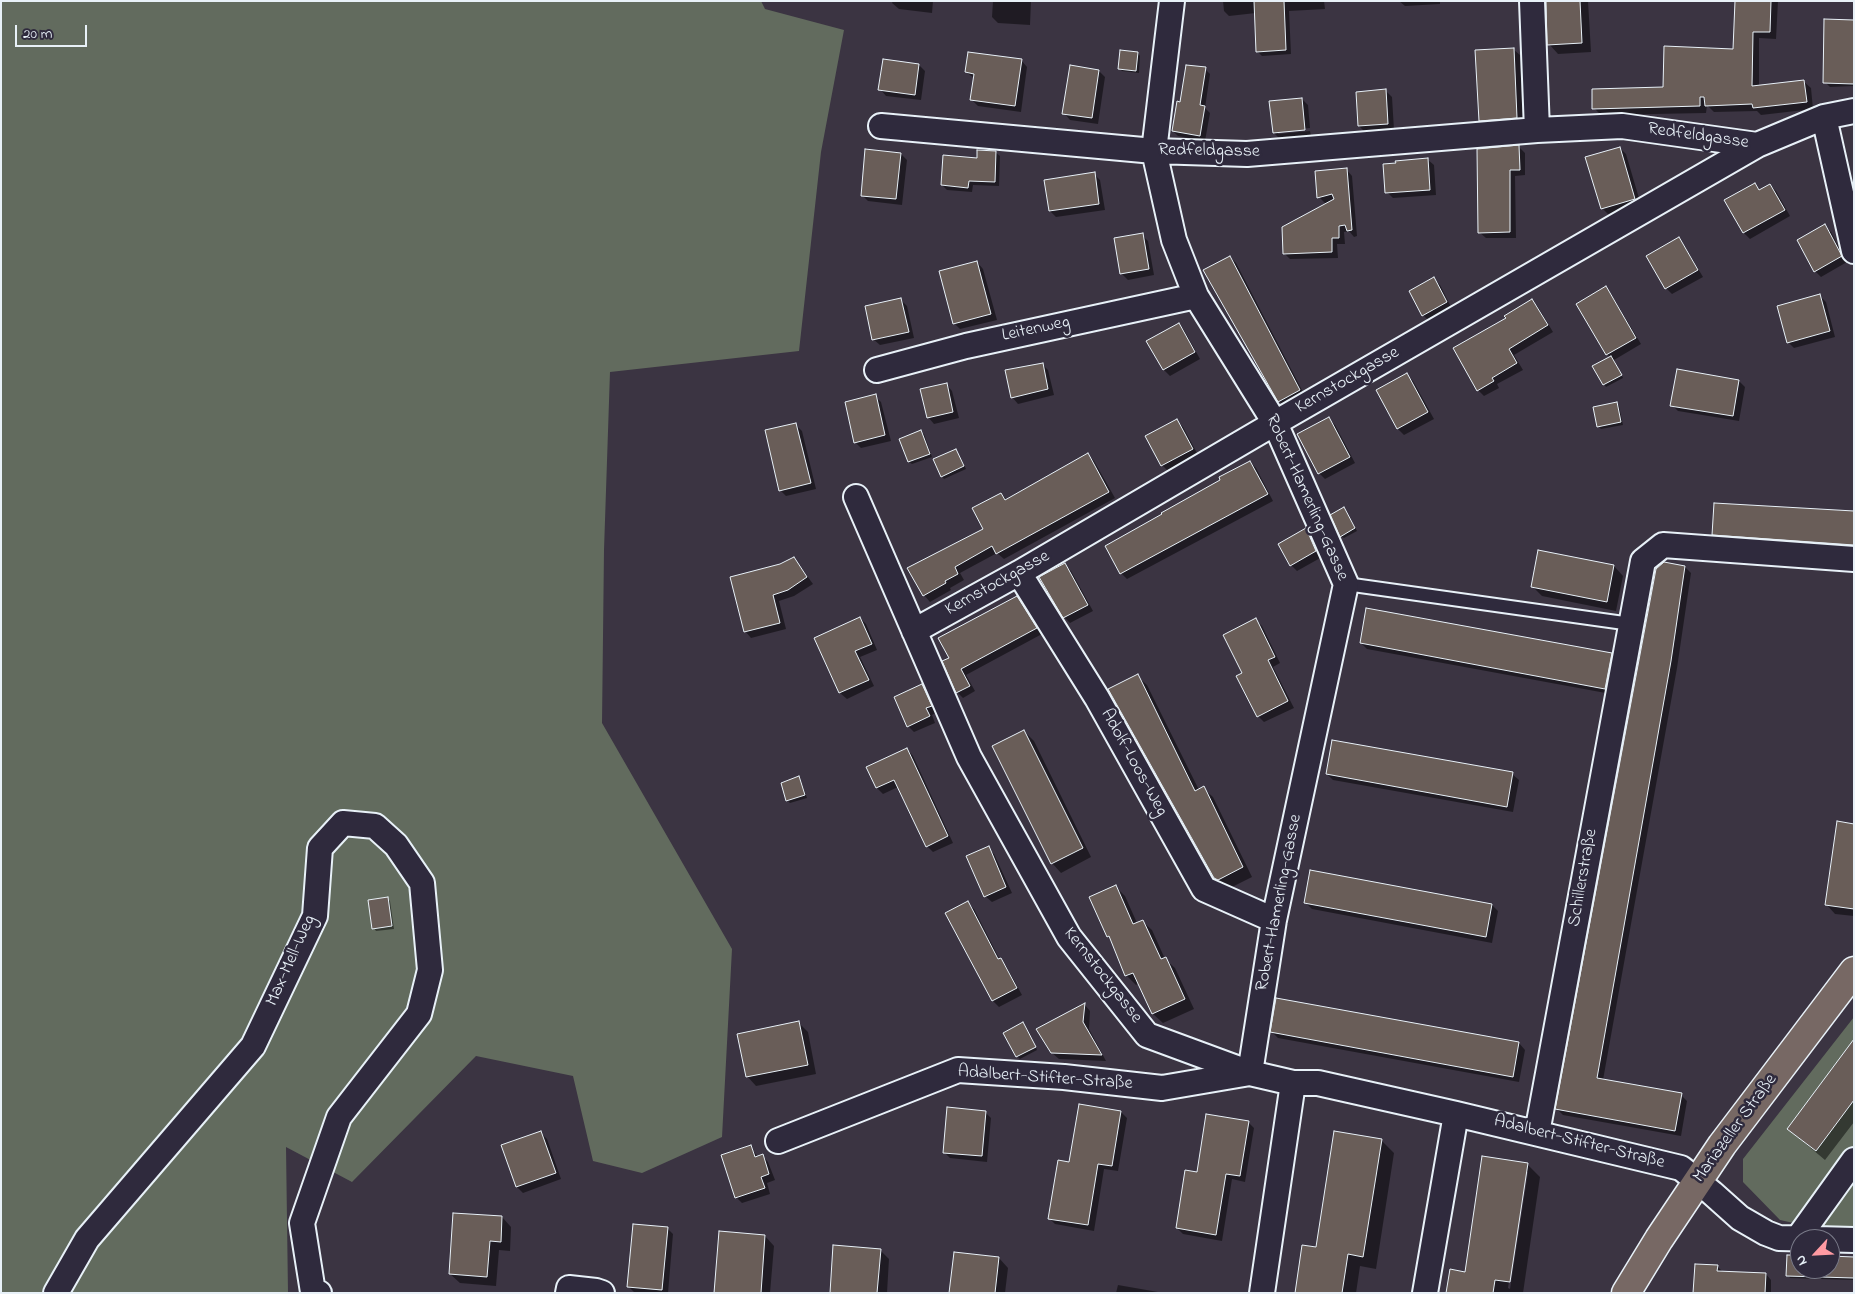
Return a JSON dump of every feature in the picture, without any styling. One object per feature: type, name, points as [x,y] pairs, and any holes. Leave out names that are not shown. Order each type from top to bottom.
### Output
[{"type":"main road","name":"Mariazeller Straße","points":[[1626,1293],[1659,1239],[1722,1146],[1854,971]]},
{"type":"street","name":"Robert-Hamerling-Gasse","points":[[1172,1],[1154,152],[1174,240],[1196,296],[1276,423],[1346,584],[1274,920],[1250,1073]]},
{"type":"street","points":[[1532,1],[1537,130]]},
{"type":"street","name":"Redfeldgasse","points":[[881,126],[1154,152],[1247,154],[1537,130],[1622,126],[1757,146],[1824,117],[1854,111]]},
{"type":"street","points":[[1824,117],[1854,251]]},
{"type":"street","name":"Kernstockgasse","points":[[914,631],[1019,573],[1757,146]]},
{"type":"street","name":"Leitenweg","points":[[878,370],[966,346],[1196,296]]},
{"type":"street","name":"Kernstockgasse","points":[[856,497],[969,757],[1069,937],[1148,1035],[1250,1073]]},
{"type":"street","name":"Schillerstraße","points":[[1537,1133],[1643,561],[1663,545],[1854,558]]},
{"type":"street","name":"Adolf-Loos-Weg","points":[[1019,573],[1097,698],[1167,827],[1204,889],[1274,920]]},
{"type":"street","name":"Max-Mell-Weg","points":[[56,1293],[87,1239],[253,1046],[315,916],[320,848],[343,823],[375,826],[396,845],[422,883],[430,970],[419,1014],[339,1116],[302,1223],[313,1292],[319,1293]]},
{"type":"street","name":"Adalbert-Stifter-Straße","points":[[778,1141],[958,1070],[1064,1077],[1162,1088],[1250,1073],[1293,1083],[1318,1083],[1681,1168],[1740,1218],[1766,1233],[1779,1238],[1790,1238]]},
{"type":"street","points":[[1262,1293],[1293,1083]]},
{"type":"street","points":[[1425,1293],[1456,1114]]},
{"type":"street","points":[[1804,1229],[1854,1160]]},
{"type":"street","name":"Adalbert-Stifter-Straße","points":[[1840,1240],[1854,1240]]},
{"type":"street","points":[[568,1293],[569,1288],[602,1293]]},
{"type":"lane","points":[[1346,584],[1631,624]]},
{"type":"green space","points":[[1,1],[761,1],[765,9],[844,30],[821,152],[799,351],[610,372],[604,550],[602,723],[732,949],[722,1137],[642,1173],[593,1161],[573,1076],[476,1056],[352,1182],[286,1147],[288,1293],[1,1293]]},
{"type":"green space","points":[[1854,1017],[1854,1231],[1820,1229],[1780,1220],[1743,1182],[1743,1159]]},
{"type":"building","points":[[1254,1],[1284,1],[1286,50],[1256,52]]},
{"type":"building","points":[[1546,1],[1580,1],[1582,43],[1547,45]]},
{"type":"building","points":[[1735,1],[1771,1],[1770,32],[1753,32],[1752,86],[1804,80],[1807,102],[1753,108],[1752,104],[1705,106],[1704,97],[1700,97],[1700,106],[1592,109],[1592,89],[1663,87],[1664,46],[1733,49]]},
{"type":"building","points":[[1824,19],[1854,20],[1854,84],[1823,83]]},
{"type":"building","points":[[1514,48],[1517,118],[1479,121],[1475,50]]},
{"type":"building","points":[[1120,50],[1138,52],[1136,71],[1118,69]]},
{"type":"building","points":[[968,52],[1022,59],[1015,106],[970,100],[974,74],[965,72]]},
{"type":"building","points":[[883,59],[919,64],[915,95],[878,90]]},
{"type":"building","points":[[1070,65],[1099,70],[1092,118],[1062,114]]},
{"type":"building","points":[[1186,65],[1206,67],[1200,105],[1205,106],[1200,136],[1172,131],[1177,101],[1180,102]]},
{"type":"building","points":[[1386,89],[1388,124],[1358,126],[1356,92]]},
{"type":"building","points":[[1302,98],[1305,130],[1273,133],[1269,101]]},
{"type":"building","points":[[1519,145],[1520,170],[1510,170],[1510,232],[1478,233],[1477,149]]},
{"type":"building","points":[[1620,147],[1635,199],[1601,209],[1585,157]]},
{"type":"building","points":[[865,149],[901,153],[896,199],[861,196]]},
{"type":"building","points":[[977,150],[996,151],[995,182],[969,181],[968,188],[941,185],[943,155],[977,158]]},
{"type":"building","points":[[1428,158],[1430,190],[1385,193],[1383,164]]},
{"type":"building","points":[[1347,168],[1352,230],[1347,231],[1345,225],[1339,226],[1339,238],[1332,238],[1332,252],[1283,254],[1282,227],[1334,199],[1332,194],[1317,198],[1315,171]]},
{"type":"building","points":[[1095,172],[1099,204],[1049,211],[1044,180]]},
{"type":"building","points":[[1755,183],[1759,190],[1770,184],[1785,210],[1743,233],[1724,200]]},
{"type":"building","points":[[1825,224],[1842,256],[1814,272],[1797,240]]},
{"type":"building","points":[[1143,233],[1149,269],[1120,274],[1114,238]]},
{"type":"building","points":[[1679,237],[1698,270],[1665,289],[1646,256]]},
{"type":"building","points":[[1230,256],[1300,390],[1278,402],[1203,270]]},
{"type":"building","points":[[977,261],[991,314],[953,324],[939,271]]},
{"type":"building","points":[[1434,277],[1447,302],[1422,316],[1409,291]]},
{"type":"building","points":[[1606,286],[1636,338],[1606,355],[1576,304]]},
{"type":"building","points":[[1820,294],[1830,331],[1787,343],[1777,306]]},
{"type":"building","points":[[901,298],[909,332],[872,340],[865,306]]},
{"type":"building","points":[[1532,299],[1548,325],[1509,349],[1517,363],[1492,378],[1494,381],[1477,391],[1453,348],[1506,318],[1504,316]]},
{"type":"building","points":[[1179,323],[1195,352],[1163,370],[1146,341]]},
{"type":"building","points":[[1611,356],[1622,375],[1603,385],[1592,366]]},
{"type":"building","points":[[1043,363],[1048,389],[1011,398],[1005,370]]},
{"type":"building","points":[[1677,369],[1739,380],[1733,416],[1670,406]]},
{"type":"building","points":[[1407,373],[1428,412],[1397,429],[1376,390]]},
{"type":"building","points":[[947,383],[953,412],[927,418],[920,389]]},
{"type":"building","points":[[876,394],[885,435],[854,443],[845,402]]},
{"type":"building","points":[[1617,402],[1621,422],[1597,427],[1593,407]]},
{"type":"building","points":[[1329,417],[1350,457],[1318,474],[1297,434]]},
{"type":"building","points":[[1177,419],[1193,449],[1161,466],[1145,436]]},
{"type":"building","points":[[796,423],[811,483],[779,491],[765,430]]},
{"type":"building","points":[[921,430],[930,454],[908,462],[899,439]]},
{"type":"building","points":[[956,449],[964,466],[941,477],[933,459]]},
{"type":"building","points":[[1088,453],[1109,492],[996,554],[992,546],[955,567],[958,574],[923,596],[907,568],[983,529],[972,508],[1001,493],[1005,500]]},
{"type":"building","points":[[1250,461],[1268,494],[1120,574],[1105,546],[1220,480],[1219,477]]},
{"type":"building","points":[[1714,503],[1854,511],[1854,545],[1712,535]]},
{"type":"building","points":[[1344,507],[1355,528],[1340,537],[1330,515]]},
{"type":"building","points":[[1306,528],[1316,551],[1290,566],[1278,544]]},
{"type":"building","points":[[1538,550],[1614,565],[1607,602],[1531,587]]},
{"type":"building","points":[[794,557],[807,577],[788,590],[773,595],[780,623],[744,632],[730,577],[780,564]]},
{"type":"building","points":[[1664,562],[1685,566],[1671,661],[1597,1078],[1682,1093],[1675,1131],[1555,1109],[1656,569]]},
{"type":"building","points":[[1065,563],[1088,605],[1063,618],[1039,577]]},
{"type":"building","points":[[1017,596],[1037,628],[961,669],[970,686],[956,693],[942,661],[949,658],[938,638]]},
{"type":"building","points":[[1366,608],[1612,653],[1605,689],[1360,643]]},
{"type":"building","points":[[860,617],[872,644],[855,651],[869,680],[839,693],[814,638]]},
{"type":"building","points":[[1256,618],[1275,657],[1268,660],[1288,701],[1257,717],[1236,676],[1242,673],[1223,635]]},
{"type":"building","points":[[1138,674],[1195,791],[1204,786],[1243,867],[1218,880],[1214,878],[1108,689]]},
{"type":"building","points":[[922,684],[932,706],[926,708],[930,716],[907,727],[894,697]]},
{"type":"building","points":[[1024,730],[1083,848],[1051,864],[992,746]]},
{"type":"building","points":[[1332,740],[1513,772],[1507,807],[1326,774]]},
{"type":"building","points":[[907,748],[948,836],[926,847],[894,780],[876,788],[866,767]]},
{"type":"building","points":[[799,776],[805,795],[786,801],[781,783]]},
{"type":"building","points":[[1837,821],[1854,824],[1854,909],[1825,905]]},
{"type":"building","points":[[989,846],[1006,887],[984,897],[966,856]]},
{"type":"building","points":[[1310,870],[1492,904],[1486,937],[1304,903]]},
{"type":"building","points":[[1116,885],[1133,924],[1143,920],[1161,959],[1166,957],[1185,999],[1152,1014],[1133,973],[1125,976],[1109,936],[1107,937],[1089,897]]},
{"type":"building","points":[[388,897],[392,926],[372,929],[368,900]]},
{"type":"building","points":[[968,901],[998,959],[1001,958],[1017,988],[992,1001],[945,913]]},
{"type":"building","points":[[1276,998],[1519,1042],[1513,1077],[1270,1032]]},
{"type":"building","points":[[1085,1003],[1083,1022],[1102,1055],[1051,1053],[1036,1029]]},
{"type":"building","points":[[799,1021],[808,1065],[746,1077],[737,1034]]},
{"type":"building","points":[[1023,1022],[1036,1047],[1016,1057],[1003,1033]]},
{"type":"building","points":[[1854,1039],[1854,1100],[1816,1151],[1787,1129]]},
{"type":"building","points":[[1079,1104],[1121,1111],[1112,1166],[1098,1164],[1088,1225],[1048,1219],[1058,1160],[1069,1162]]},
{"type":"building","points":[[947,1107],[986,1111],[982,1156],[943,1153]]},
{"type":"building","points":[[1206,1114],[1249,1121],[1240,1176],[1226,1174],[1216,1235],[1176,1228],[1185,1170],[1197,1172]]},
{"type":"building","points":[[541,1131],[556,1173],[516,1187],[501,1145]]},
{"type":"building","points":[[1334,1131],[1382,1139],[1363,1257],[1348,1254],[1342,1293],[1295,1293],[1302,1245],[1316,1247]]},
{"type":"building","points":[[751,1145],[755,1157],[763,1154],[769,1174],[761,1177],[765,1188],[735,1198],[721,1155]]},
{"type":"building","points":[[1482,1156],[1528,1163],[1510,1282],[1495,1280],[1493,1293],[1446,1293],[1450,1269],[1465,1272]]},
{"type":"building","points":[[453,1213],[502,1216],[501,1242],[490,1241],[487,1277],[449,1274]]},
{"type":"building","points":[[633,1224],[668,1227],[662,1290],[627,1287]]},
{"type":"building","points":[[719,1231],[765,1235],[761,1293],[714,1293]]},
{"type":"building","points":[[833,1245],[881,1249],[877,1293],[830,1293]]},
{"type":"building","points":[[954,1252],[999,1257],[995,1293],[949,1293]]},
{"type":"building","points":[[1787,1255],[1790,1255],[1790,1276],[1786,1276]]},
{"type":"building","points":[[1840,1256],[1854,1257],[1854,1278],[1840,1278]]},
{"type":"building","points":[[1695,1264],[1718,1265],[1717,1271],[1766,1273],[1765,1293],[1693,1293]]}]
